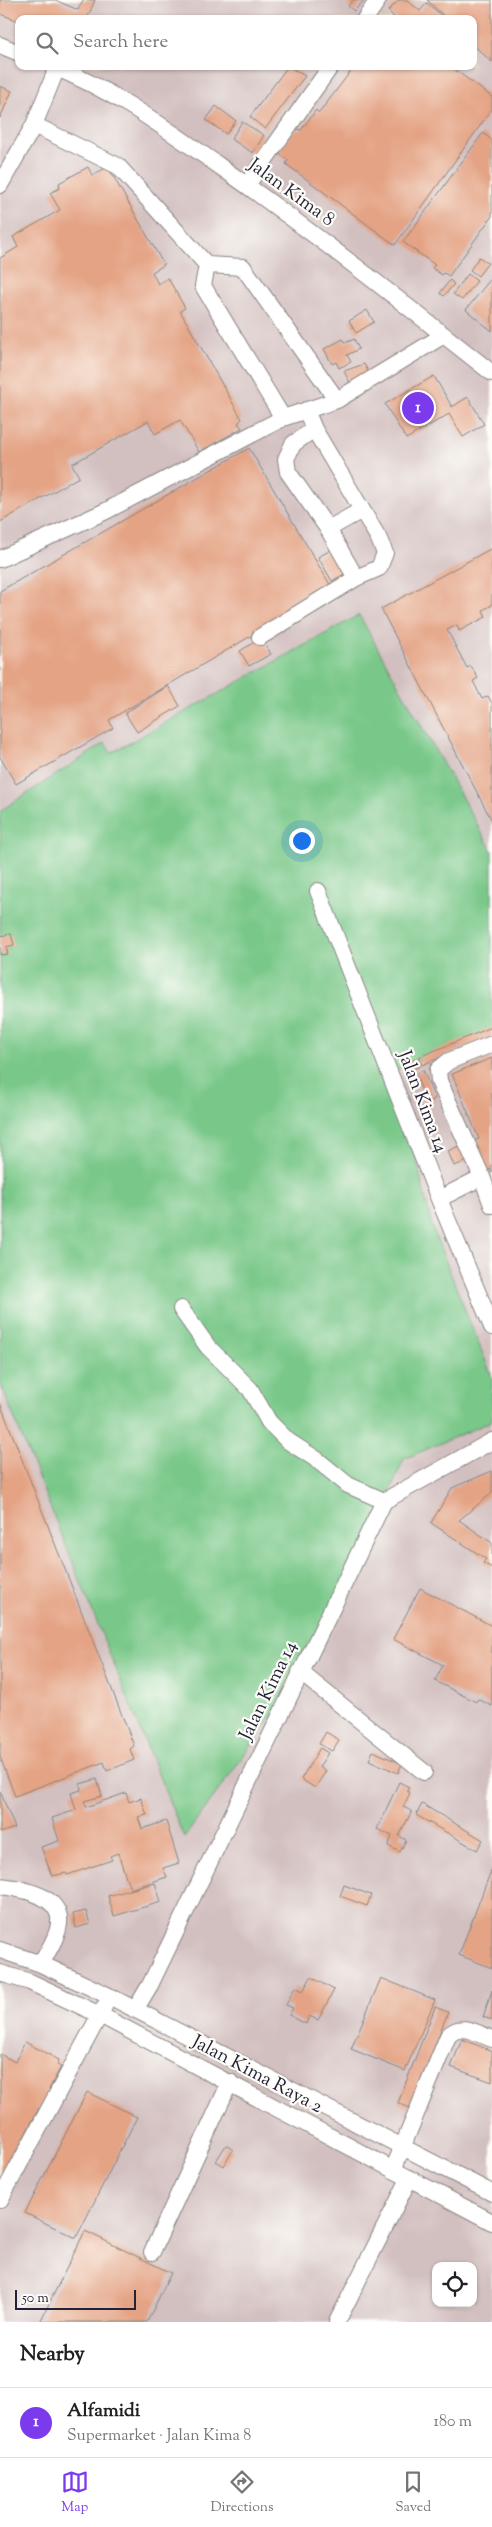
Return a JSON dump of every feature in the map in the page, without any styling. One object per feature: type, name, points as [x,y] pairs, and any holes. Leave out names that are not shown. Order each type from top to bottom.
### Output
[{"type":"street","points":[[368,15],[378,0]]},
{"type":"street","points":[[0,45],[15,51]]},
{"type":"street","points":[[0,185],[34,125],[54,70]]},
{"type":"street","name":"Jalan Kima 8","points":[[61,70],[106,91],[153,119],[247,185],[492,373]]},
{"type":"street","points":[[247,185],[328,70]]},
{"type":"street","points":[[34,125],[118,166],[207,265],[243,267],[337,400]]},
{"type":"street","points":[[207,265],[203,286],[283,418]]},
{"type":"street","points":[[0,559],[106,511],[283,418],[337,400],[444,335]]},
{"type":"street","points":[[260,637],[356,578],[379,568],[385,553],[378,537],[314,429],[306,410]]},
{"type":"street","points":[[314,429],[292,444],[286,459],[288,472],[328,529],[356,578]]},
{"type":"street","points":[[328,529],[362,510]]},
{"type":"street","name":"Jalan Kima 14","points":[[318,891],[439,1199],[492,1327]]},
{"type":"street","points":[[492,1044],[449,1061],[438,1070],[440,1081],[482,1177],[492,1205]]},
{"type":"street","points":[[439,1199],[482,1177]]},
{"type":"street","points":[[181,1309],[208,1347],[250,1390],[270,1422],[288,1441],[316,1459],[348,1485],[384,1501],[492,1441]]},
{"type":"street","name":"Jalan Kima 14","points":[[136,2010],[150,1985],[384,1501]]},
{"type":"street","points":[[300,1672],[424,1772]]},
{"type":"street","points":[[0,1886],[16,1888],[48,1900],[54,1907],[59,1917],[56,1932],[42,1964]]},
{"type":"street","name":"Jalan Kima Raya 2","points":[[0,1950],[42,1964],[109,1996],[492,2193]]},
{"type":"street","name":"Jalan Kima Raya 2","points":[[0,1973],[30,1982],[100,2015],[492,2222]]},
{"type":"street","points":[[0,2200],[109,1996]]},
{"type":"street","points":[[393,2170],[404,2148],[448,2036],[453,2030],[462,2028],[492,2039]]},
{"type":"street","points":[[152,2252],[230,2082]]},
{"type":"street","points":[[337,2322],[409,2179]]},
{"type":"shaded area","points":[[0,0],[492,0],[492,851],[359,615],[110,753],[105,743],[0,811]]},
{"type":"shaded area","points":[[492,1031],[492,1377],[432,1227],[396,1070]]},
{"type":"shaded area","points":[[0,1383],[134,1717],[322,1647],[404,1459],[492,1421],[492,2322],[0,2322]]},
{"type":"green space","points":[[359,615],[492,851],[492,1031],[396,1070],[432,1227],[492,1377],[492,1421],[404,1459],[322,1647],[184,1838],[0,1383],[0,811],[105,743],[111,753]]},
{"type":"building","points":[[0,0],[55,0],[78,10],[83,0],[95,0],[89,15],[15,15],[15,20],[0,14]]},
{"type":"building","points":[[353,0],[364,0],[354,11],[348,6]]},
{"type":"building","points":[[399,0],[407,0],[420,11],[427,3],[441,15],[392,15],[388,11]]},
{"type":"building","points":[[427,0],[492,0],[492,62],[477,49],[477,15],[443,15]]},
{"type":"building","points":[[285,70],[295,70],[305,76],[265,129],[250,117]]},
{"type":"building","points":[[352,70],[455,70],[492,97],[492,109],[395,245],[286,164],[288,160],[278,153],[296,129],[301,130],[316,110],[319,113]]},
{"type":"building","points":[[0,86],[12,91],[0,118]]},
{"type":"building","points":[[216,106],[236,121],[226,134],[206,120]]},
{"type":"building","points":[[242,122],[264,135],[253,153],[231,139]]},
{"type":"building","points":[[483,133],[492,140],[492,216],[449,276],[444,273],[442,275],[432,268],[435,265],[403,242]]},
{"type":"building","points":[[88,167],[92,175],[108,167],[164,265],[152,272],[158,284],[168,278],[185,308],[180,311],[242,419],[238,423],[242,428],[199,452],[180,420],[155,434],[148,421],[72,464],[79,477],[0,522],[0,258],[18,247],[13,237],[60,210],[50,193],[60,188],[59,183]]},
{"type":"building","points":[[479,257],[488,263],[478,276],[470,270]]},
{"type":"building","points":[[468,274],[477,281],[462,300],[453,294]]},
{"type":"building","points":[[492,277],[492,331],[466,310]]},
{"type":"building","points":[[450,280],[454,284],[444,296],[440,293]]},
{"type":"building","points":[[367,310],[374,322],[356,333],[349,321]]},
{"type":"building","points":[[343,339],[345,343],[354,339],[359,349],[347,355],[351,362],[339,368],[336,362],[332,364],[324,349]]},
{"type":"building","points":[[364,364],[369,373],[351,385],[344,371]]},
{"type":"building","points":[[434,376],[452,407],[468,397],[484,424],[463,437],[449,414],[406,439],[385,404]]},
{"type":"building","points":[[249,448],[332,588],[109,720],[113,728],[16,784],[0,757],[0,591]]},
{"type":"building","points":[[492,548],[492,605],[483,610],[486,617],[459,631],[457,625],[447,630],[467,668],[471,666],[478,678],[473,681],[482,699],[488,696],[492,703],[492,821],[381,609]]},
{"type":"building","points":[[333,549],[346,573],[332,581],[318,557]]},
{"type":"building","points":[[261,638],[271,654],[249,666],[240,651]]},
{"type":"building","points":[[168,686],[180,706],[137,732],[125,713]]},
{"type":"building","points":[[11,934],[14,945],[6,947],[8,954],[0,955],[0,936]]},
{"type":"building","points":[[492,1027],[492,1036],[422,1065],[419,1057]]},
{"type":"building","points":[[417,1058],[420,1066],[410,1070],[407,1062]]},
{"type":"building","points":[[492,1058],[492,1173],[490,1169],[485,1171],[473,1141],[479,1139],[452,1074]]},
{"type":"building","points":[[423,1070],[435,1099],[427,1103],[415,1074]]},
{"type":"building","points":[[463,1144],[470,1160],[454,1166],[448,1151]]},
{"type":"building","points":[[0,1403],[134,1746],[130,1749],[134,1760],[107,1771],[104,1762],[15,1796],[0,1757]]},
{"type":"building","points":[[492,1471],[492,1493],[459,1520],[492,1543],[492,1568],[483,1563],[486,1559],[431,1523],[452,1488]]},
{"type":"building","points":[[420,1588],[492,1626],[492,1706],[478,1699],[476,1702],[435,1681],[443,1665],[393,1639]]},
{"type":"building","points":[[326,1732],[339,1740],[332,1751],[319,1744]]},
{"type":"building","points":[[320,1748],[328,1753],[319,1767],[326,1771],[315,1788],[301,1779]]},
{"type":"building","points":[[373,1751],[402,1764],[398,1773],[369,1760]]},
{"type":"building","points":[[97,1779],[102,1796],[84,1801],[86,1807],[126,1793],[129,1802],[141,1798],[147,1815],[138,1817],[142,1829],[166,1821],[179,1863],[163,1868],[167,1877],[130,1889],[118,1853],[110,1856],[112,1860],[67,1875],[66,1873],[52,1876],[41,1847],[59,1841],[52,1818],[76,1810],[71,1793],[81,1790],[80,1784]]},
{"type":"building","points":[[399,1782],[409,1787],[407,1791],[410,1793],[403,1807],[412,1811],[399,1836],[406,1840],[400,1852],[388,1846],[392,1836],[377,1829]]},
{"type":"building","points":[[0,1791],[15,1828],[0,1833]]},
{"type":"building","points":[[422,1804],[483,1840],[477,1850],[416,1815]]},
{"type":"building","points":[[492,1868],[492,1968],[459,1955]]},
{"type":"building","points":[[155,1883],[161,1902],[114,1916],[108,1896]]},
{"type":"building","points":[[344,1885],[371,1895],[367,1906],[340,1896]]},
{"type":"building","points":[[86,1911],[90,1924],[76,1928],[73,1914]]},
{"type":"building","points":[[311,1977],[334,1990],[318,2020],[309,2016],[306,2024],[289,2015],[293,2008],[286,2005],[295,1987],[303,1991]]},
{"type":"building","points":[[381,1978],[435,2000],[405,2071],[351,2049]]},
{"type":"building","points":[[492,1990],[492,2020],[483,2017]]},
{"type":"building","points":[[435,2007],[448,2012],[410,2108],[398,2103]]},
{"type":"building","points":[[462,2039],[492,2051],[492,2082],[451,2067]]},
{"type":"building","points":[[25,2042],[59,2060],[57,2065],[61,2067],[49,2089],[55,2091],[45,2111],[39,2108],[9,2166],[14,2168],[0,2185],[0,2054],[15,2062]]},
{"type":"building","points":[[87,2092],[137,2117],[76,2238],[25,2213]]},
{"type":"building","points":[[226,2145],[233,2150],[224,2166],[216,2161]]},
{"type":"building","points":[[85,2231],[171,2273],[147,2322],[40,2322]]},
{"type":"place","name":"Alfamidi","points":[[418,408]]}]
